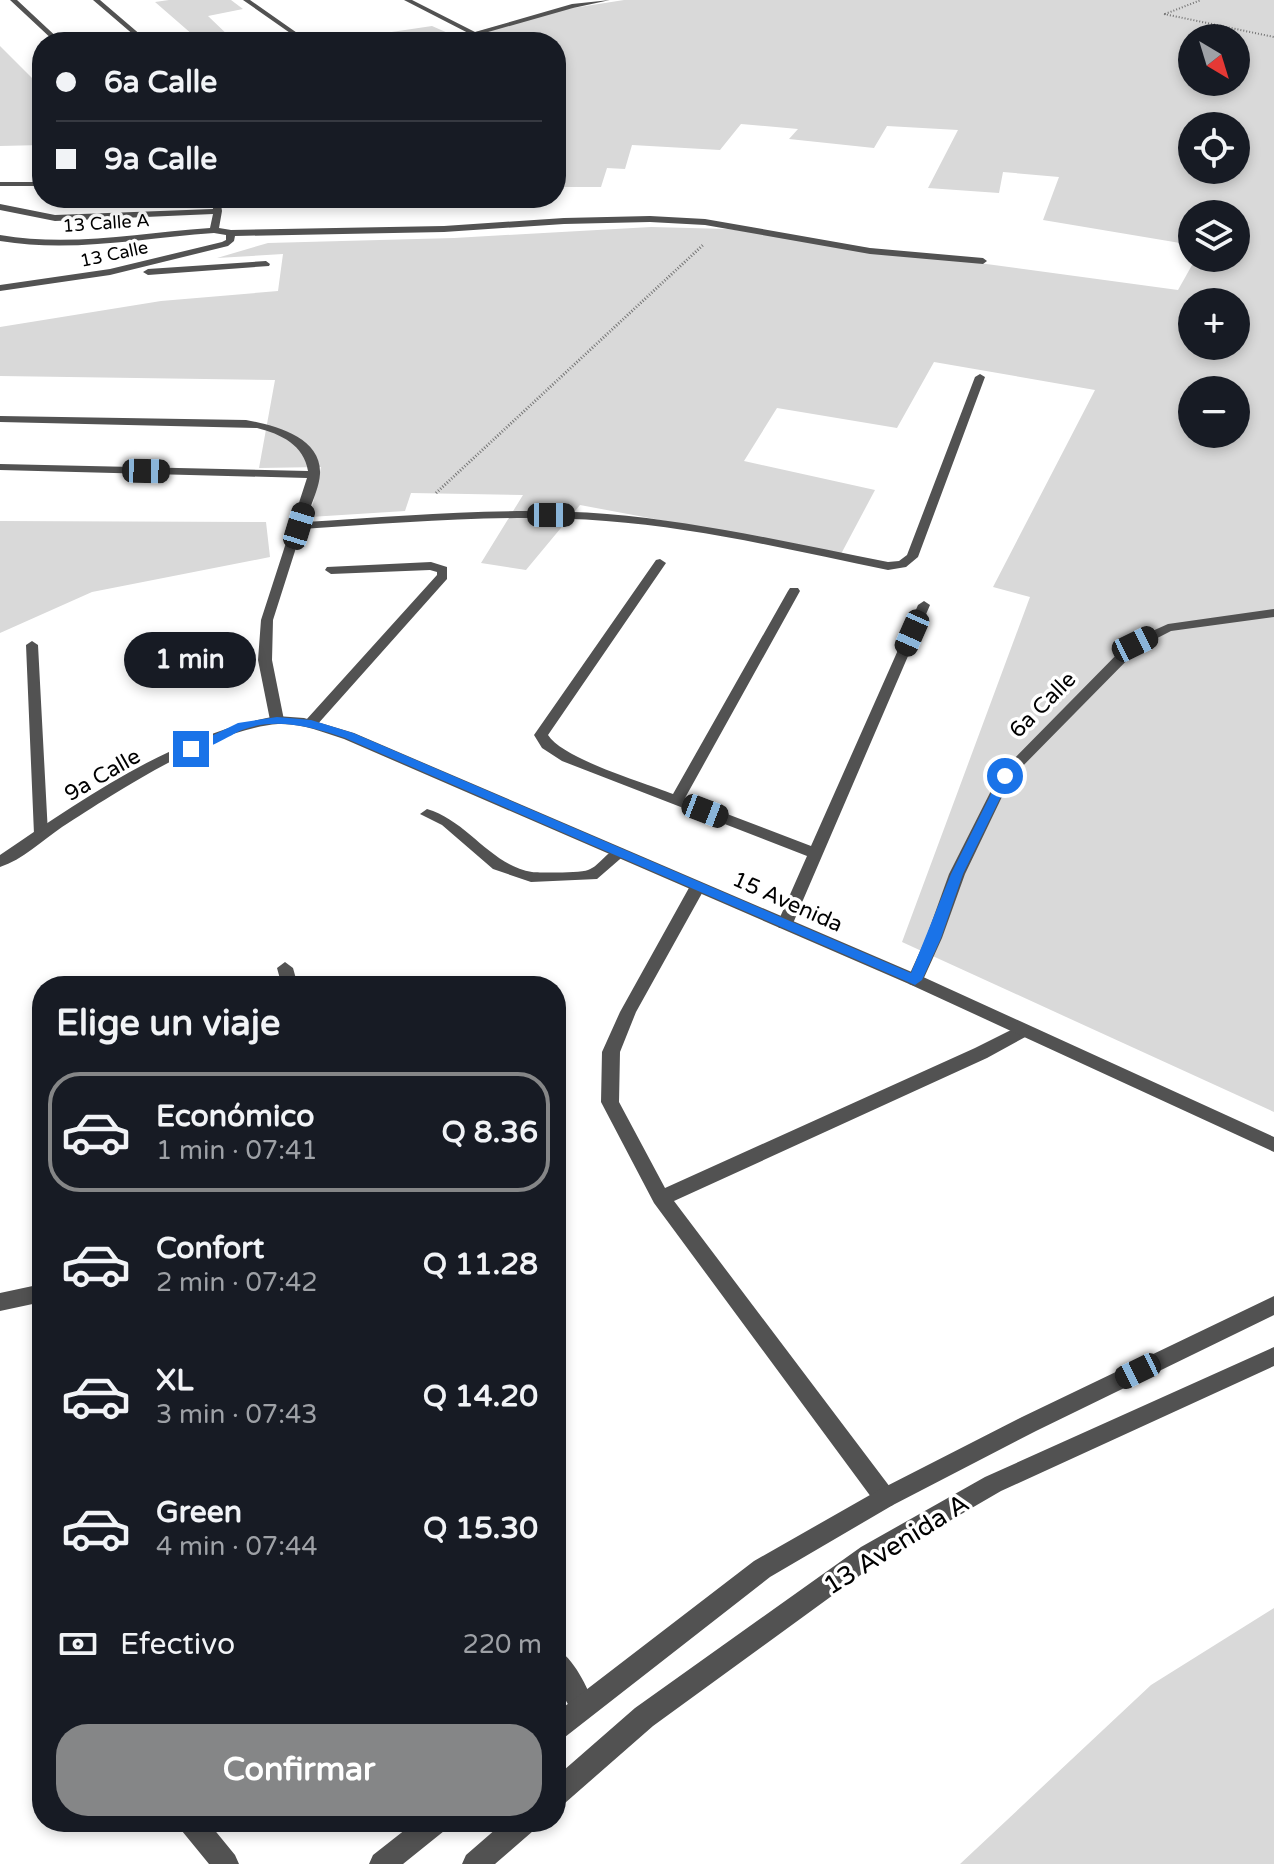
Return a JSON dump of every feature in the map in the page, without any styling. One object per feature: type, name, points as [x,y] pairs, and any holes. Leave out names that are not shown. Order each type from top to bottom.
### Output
[{"type":"street","points":[[13,0],[48,32]]},
{"type":"street","points":[[96,0],[134,32]]},
{"type":"street","points":[[246,0],[292,32]]},
{"type":"street","points":[[407,0],[470,32]]},
{"type":"street","points":[[560,0],[572,6]]},
{"type":"street","points":[[481,32],[572,6],[607,0]]},
{"type":"street","points":[[0,184],[32,184]]},
{"type":"street","points":[[0,207],[55,218],[218,211]]},
{"type":"street","points":[[214,230],[218,208]]},
{"type":"street","points":[[230,235],[444,229],[615,219],[724,226],[870,251],[983,261]]},
{"type":"street","name":"13 Calle A","points":[[0,238],[48,243],[96,242],[214,230],[230,235]]},
{"type":"street","name":"13 Calle","points":[[0,288],[110,272],[225,244],[230,235]]},
{"type":"street","points":[[110,272],[266,264]]},
{"type":"street","points":[[299,526],[473,516],[569,515],[689,529],[888,566],[902,564],[912,557],[980,377]]},
{"type":"street","points":[[0,419],[246,423],[271,426],[299,441],[314,464],[314,475],[267,620],[265,660],[277,720]]},
{"type":"street","points":[[0,467],[314,475]]},
{"type":"street","points":[[660,563],[541,735],[547,745],[567,758],[815,853]]},
{"type":"street","points":[[311,723],[443,576],[443,570],[431,566],[331,570]]},
{"type":"street","points":[[677,800],[794,591]]},
{"type":"street","points":[[785,924],[924,605]]},
{"type":"street","name":"6a Calle","points":[[915,980],[957,874],[1005,776],[1135,644],[1168,628],[1274,613]]},
{"type":"street","points":[[32,645],[41,834]]},
{"type":"street","name":"15 Avenida","points":[[277,720],[311,723],[349,736],[915,980],[1274,1145]]},
{"type":"street","name":"9a Calle","points":[[0,862],[41,834],[191,749],[242,726],[277,720]]},
{"type":"street","points":[[427,814],[447,822],[498,865],[531,877],[592,875],[619,853]]},
{"type":"street","points":[[698,886],[628,1012],[611,1052],[610,1102],[661,1198],[885,1498]]},
{"type":"street","points":[[285,968],[287,976]]},
{"type":"street","points":[[661,1198],[1023,1031]]},
{"type":"street","points":[[0,1302],[32,1295]]},
{"type":"street","name":"13 Avenida A","points":[[566,1720],[762,1569],[885,1498],[1274,1305]]},
{"type":"street","name":"13 Avenida A","points":[[566,1785],[644,1717],[869,1555],[993,1484],[1274,1356]]},
{"type":"street","points":[[566,1678],[583,1706]]},
{"type":"street","points":[[199,1832],[226,1864]]},
{"type":"street","points":[[382,1864],[422,1832]]},
{"type":"street","points":[[475,1864],[512,1832]]},
{"type":"path","points":[[1201,0],[1164,14],[1274,37]]},
{"type":"path","points":[[436,493],[724,226]]},
{"type":"shaded area","points":[[231,0],[243,9],[208,16],[225,32],[190,32],[155,2]]},
{"type":"shaded area","points":[[624,0],[1274,0],[1274,1112],[902,942],[1030,597],[993,587],[1095,390],[934,362],[897,428],[777,408],[744,461],[875,490],[841,554],[580,505],[526,570],[481,563],[523,495],[411,493],[405,511],[310,517],[321,467],[259,468],[275,380],[0,376],[0,327],[161,301],[278,291],[283,254],[217,258],[268,243],[454,238],[651,227],[728,229],[1178,290],[1178,360],[1250,360],[1250,288],[1179,288],[1188,272],[1250,272],[1250,200],[1178,200],[1178,243],[1043,220],[1059,177],[1003,172],[999,193],[928,188],[958,130],[887,126],[874,148],[789,139],[798,129],[741,124],[720,150],[632,145],[625,169],[607,168],[601,187],[566,187],[566,32],[476,32],[554,11]]},
{"type":"shaded area","points":[[432,26],[446,32],[392,32]]},
{"type":"shaded area","points":[[0,46],[32,78],[32,145],[0,146]]},
{"type":"shaded area","points":[[0,521],[266,522],[270,557],[92,592],[0,633]]},
{"type":"shaded area","points":[[1274,1608],[1274,1864],[960,1864],[1151,1685]]},
{"type":"route","points":[[191,749],[242,726],[277,720],[311,723],[349,736],[915,980],[957,874],[1005,776]]}]
